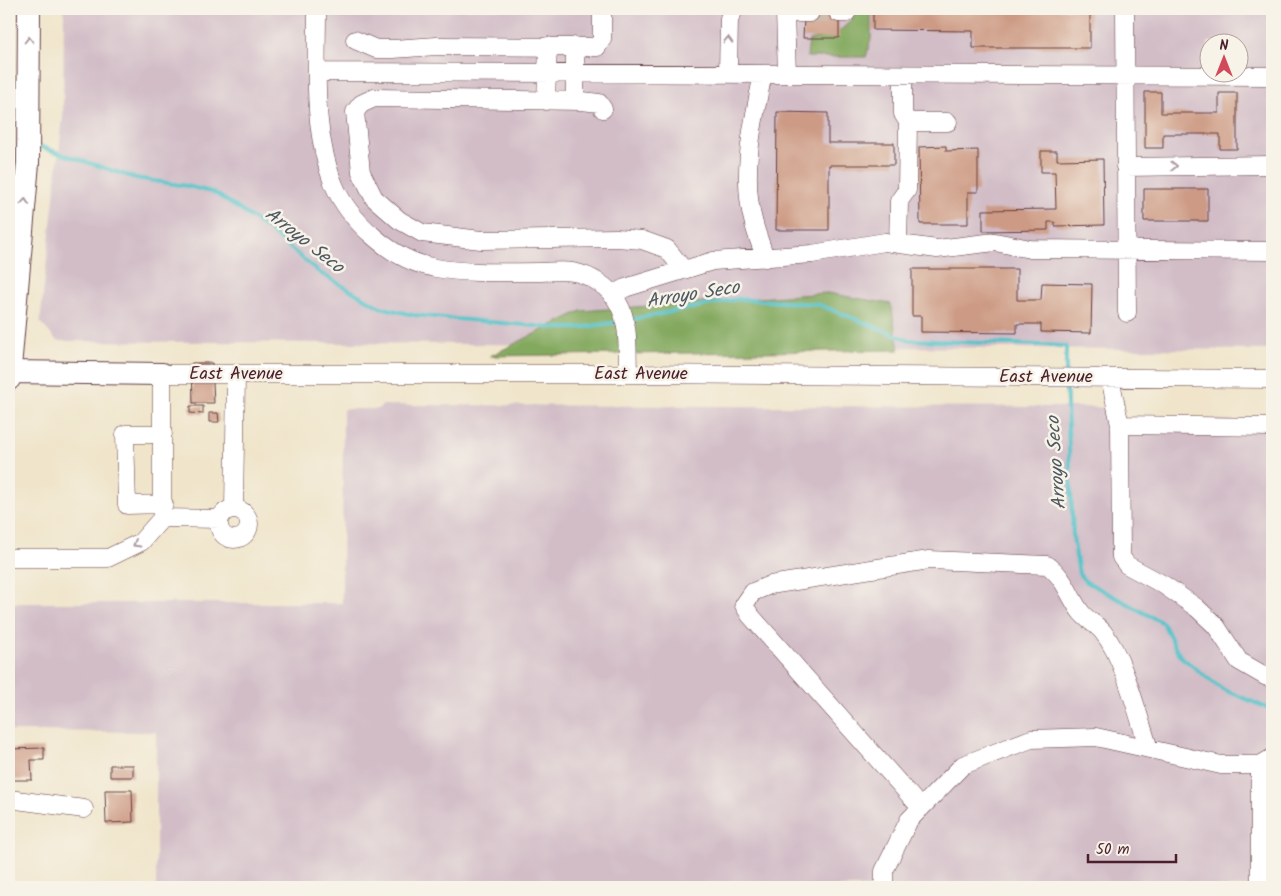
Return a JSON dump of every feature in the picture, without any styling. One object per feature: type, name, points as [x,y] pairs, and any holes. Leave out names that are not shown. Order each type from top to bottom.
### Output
[{"type":"main road","points":[[9,374],[28,163],[29,9]]},
{"type":"main road","name":"East Avenue","points":[[9,374],[162,374]]},
{"type":"street","points":[[317,9],[317,72],[324,155],[335,187],[359,225],[386,247],[407,260],[435,268],[470,272],[572,272],[589,277],[607,289],[624,316],[628,374]]},
{"type":"street","points":[[355,40],[380,49],[437,46],[597,47],[602,39],[602,9]]},
{"type":"street","points":[[728,74],[729,18],[735,9]]},
{"type":"street","points":[[1125,9],[1126,313]]},
{"type":"street","points":[[787,74],[785,13],[810,13]]},
{"type":"street","points":[[437,46],[437,99]]},
{"type":"street","points":[[464,46],[464,99]]},
{"type":"street","points":[[546,100],[548,46]]},
{"type":"street","points":[[575,46],[575,101]]},
{"type":"street","points":[[317,72],[1272,76]]},
{"type":"street","points":[[763,74],[751,131],[749,185],[754,223],[765,258]]},
{"type":"street","points":[[898,244],[899,202],[907,190],[908,122],[903,114],[903,74]]},
{"type":"street","points":[[603,109],[599,104],[575,101],[374,98],[361,104],[355,112],[361,172],[374,198],[399,220],[422,233],[481,240],[617,238],[642,240],[666,249],[684,270]]},
{"type":"street","points":[[908,122],[948,122]]},
{"type":"street","points":[[1125,167],[1272,165]]},
{"type":"street","points":[[612,295],[625,288],[728,258],[765,258],[812,254],[876,243],[936,249],[996,242],[1030,249],[1272,251]]},
{"type":"street","points":[[9,558],[108,558],[141,542],[163,511],[162,374]]},
{"type":"street","name":"East Avenue","points":[[162,374],[628,374],[1272,379]]},
{"type":"street","points":[[163,434],[125,434],[127,504],[163,511],[227,514],[236,374]]},
{"type":"street","points":[[1110,378],[1120,425],[1122,557],[1127,565],[1164,585],[1196,608],[1216,626],[1239,661],[1272,678]]},
{"type":"street","points":[[1120,425],[1272,426]]},
{"type":"street","points":[[921,808],[750,616],[744,605],[753,592],[770,585],[930,560],[1047,565],[1058,576],[1082,613],[1103,631],[1125,678],[1149,749]]},
{"type":"street","points":[[884,887],[884,871],[909,820],[963,765],[1031,738],[1096,737],[1221,766],[1266,762],[1266,803],[1260,887]]},
{"type":"street","points":[[9,799],[84,809]]},
{"type":"shaded area","points":[[64,9],[1272,9],[1272,350],[57,341],[40,322],[63,117]]},
{"type":"shaded area","points":[[383,405],[1085,407],[1113,408],[1113,419],[1272,421],[1272,887],[156,887],[156,732],[9,731],[9,603],[342,603],[343,409],[378,409]]},
{"type":"green space","points":[[853,9],[871,9],[871,39],[866,57],[807,57],[809,40],[835,35],[852,20]]},
{"type":"green space","points":[[827,293],[891,304],[899,350],[490,356],[581,311]]},
{"type":"building","points":[[809,9],[840,9],[836,21],[839,21],[839,38],[803,38],[804,19]]},
{"type":"building","points":[[873,9],[1090,9],[1090,48],[973,48],[973,31],[873,30]]},
{"type":"building","points":[[1145,92],[1161,92],[1161,113],[1219,113],[1219,93],[1237,93],[1237,149],[1220,149],[1220,134],[1163,134],[1163,148],[1145,148]]},
{"type":"building","points":[[777,112],[828,113],[828,143],[894,143],[894,165],[829,165],[829,230],[776,230]]},
{"type":"building","points":[[946,146],[946,151],[978,150],[978,192],[968,192],[968,224],[920,224],[919,147]]},
{"type":"building","points":[[1041,151],[1057,151],[1057,160],[1103,159],[1104,225],[1055,226],[1055,222],[1048,222],[1048,230],[983,231],[983,210],[1056,209],[1055,172],[1041,172]]},
{"type":"building","points":[[1144,189],[1208,189],[1208,221],[1144,221]]},
{"type":"building","points":[[912,269],[1017,269],[1017,300],[1041,300],[1042,283],[1092,284],[1091,333],[1041,332],[1041,324],[1017,324],[1017,333],[921,332],[921,316],[912,316]]},
{"type":"building","points":[[192,363],[212,363],[214,403],[193,403]]},
{"type":"building","points":[[190,406],[203,406],[203,414],[190,413]]},
{"type":"building","points":[[209,413],[218,413],[219,422],[209,422]]},
{"type":"building","points":[[44,748],[44,760],[31,760],[32,780],[9,780],[9,749]]},
{"type":"building","points":[[110,765],[133,765],[133,777],[110,777]]},
{"type":"building","points":[[105,790],[132,790],[133,822],[106,823]]},
{"type":"waterway","name":"Arroyo Seco","points":[[41,147],[135,178],[187,186],[215,193],[264,226],[320,273],[380,307],[413,315],[556,328],[577,328],[619,322]]},
{"type":"waterway","name":"Arroyo Seco","points":[[629,320],[738,299],[817,304],[909,340],[1066,346],[1066,372]]},
{"type":"waterway","name":"Arroyo Seco","points":[[1066,382],[1073,537],[1079,574],[1085,581],[1163,623],[1180,656],[1220,688],[1272,710]]},
{"type":"tunnel","points":[[810,13],[838,13]]}]
